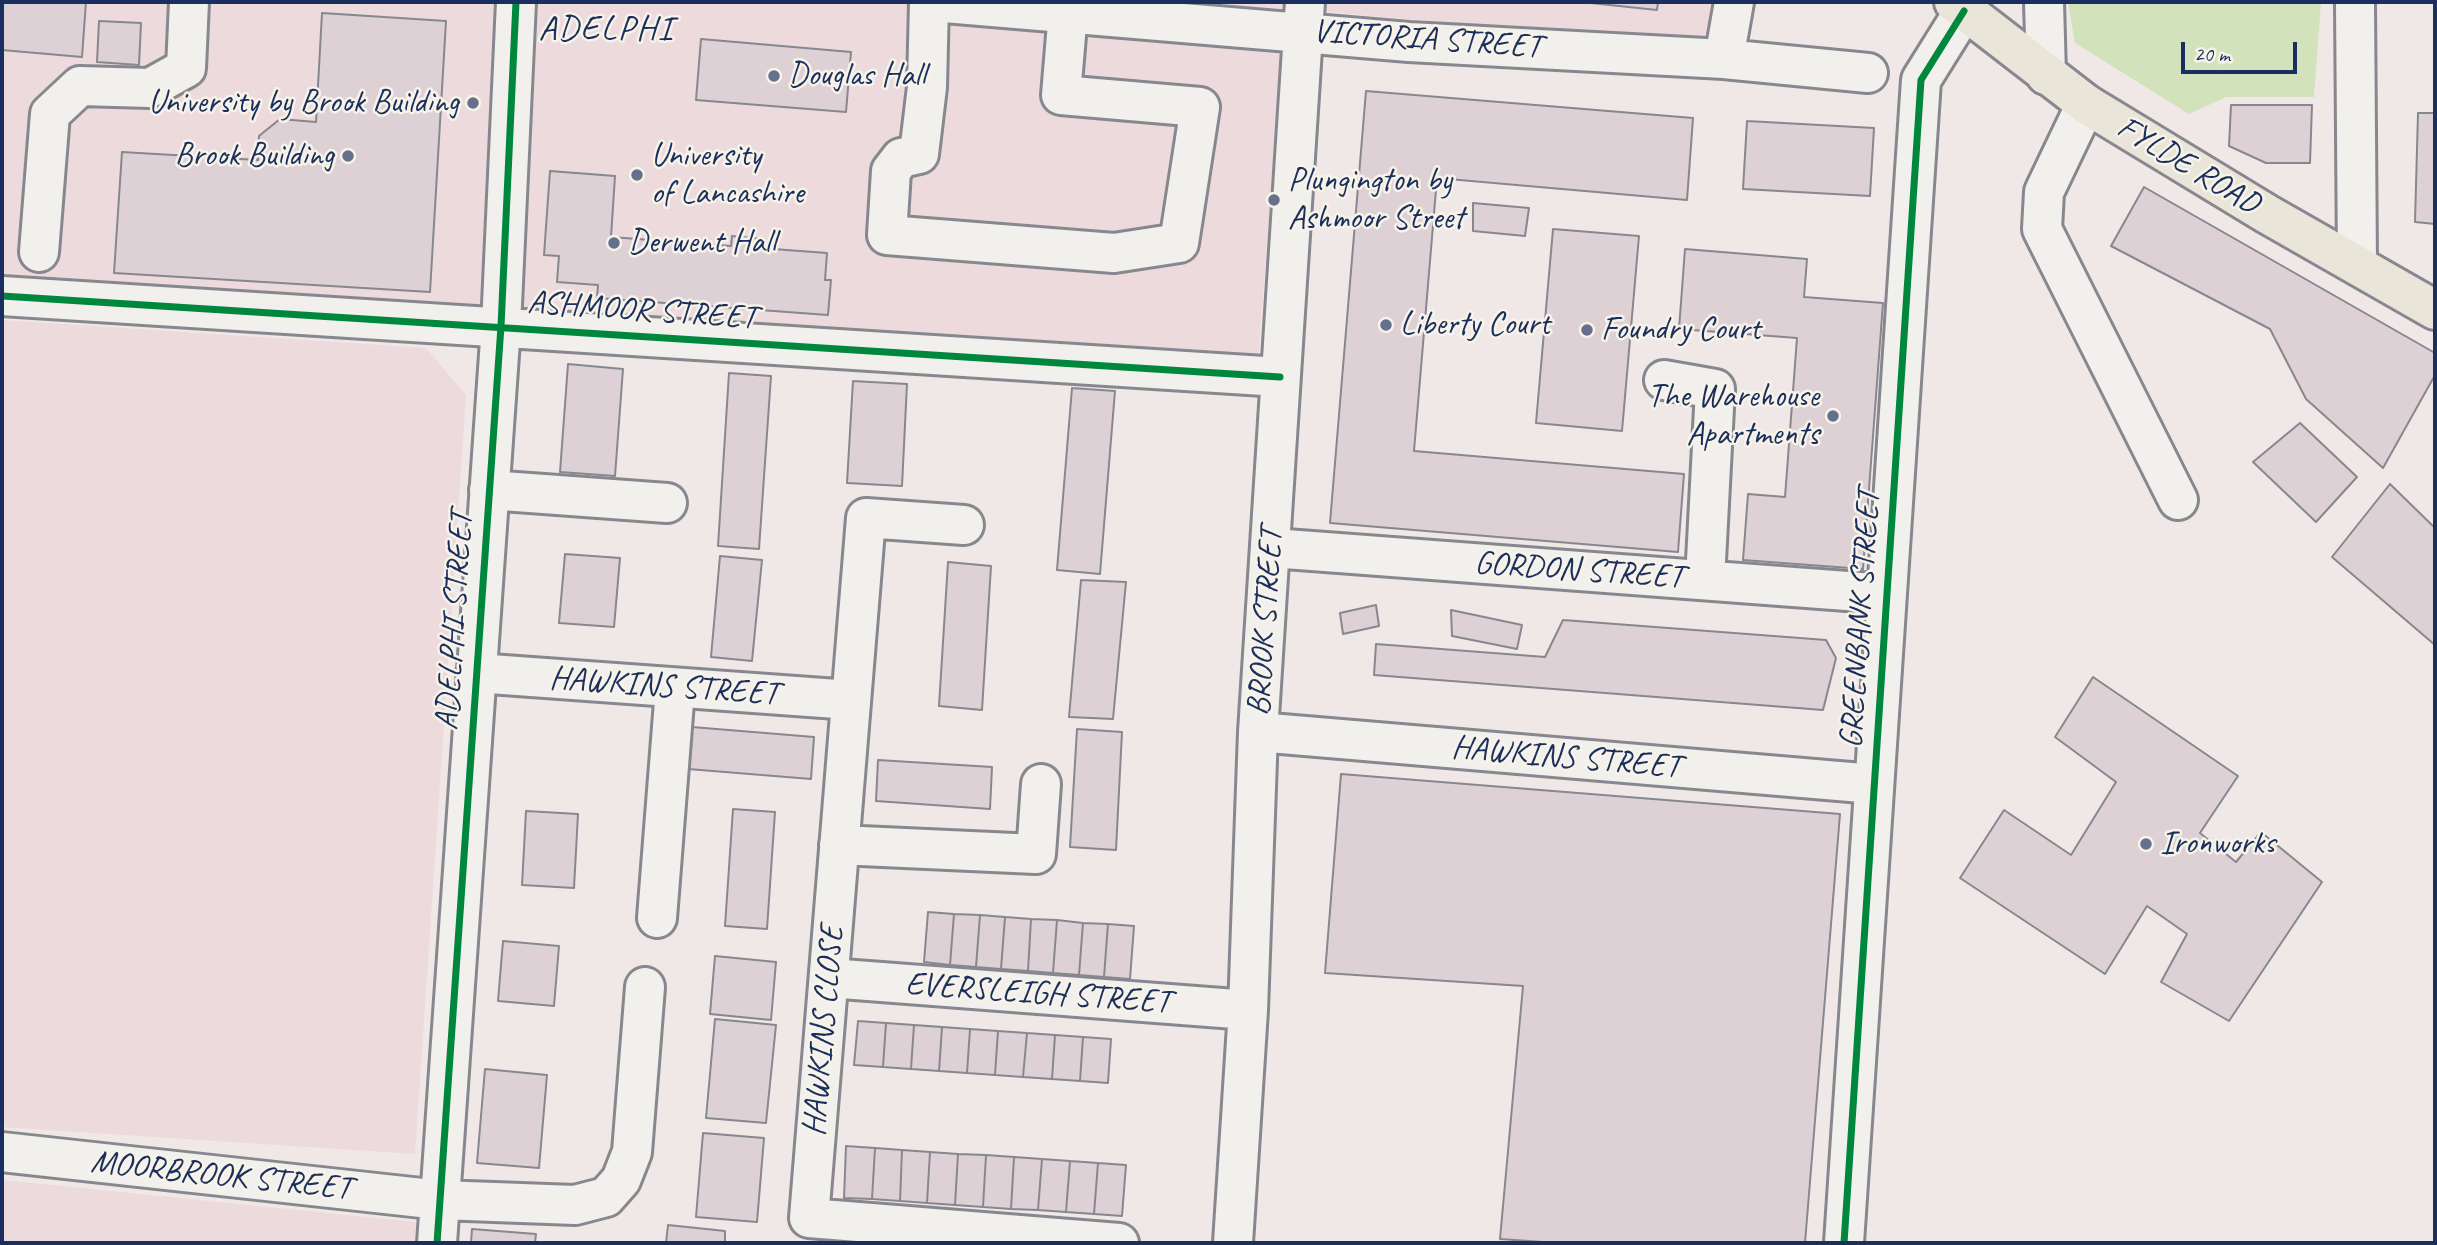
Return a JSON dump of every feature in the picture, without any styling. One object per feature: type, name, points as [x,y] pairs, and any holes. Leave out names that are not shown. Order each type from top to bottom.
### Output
[{"type":"main road","name":"FYLDE ROAD","points":[[1959,7],[2086,104],[2267,214],[2435,310]]},
{"type":"street","points":[[39,252],[50,114],[80,86],[149,88],[186,68],[189,2]]},
{"type":"street","name":"ADELPHI STREET","points":[[437,1243],[500,326],[516,2]]},
{"type":"street","points":[[931,2],[927,87],[919,154],[901,158],[891,171],[887,235],[1114,253],[1179,243],[1200,107],[1061,95],[1090,10]]},
{"type":"street","name":"VICTORIA STREET","points":[[931,2],[1304,17],[1409,41],[1724,59],[1868,73]]},
{"type":"street","points":[[1724,59],[1734,2]]},
{"type":"street","points":[[2044,2],[2046,75]]},
{"type":"street","points":[[2355,2],[2357,264]]},
{"type":"street","name":"GREENBANK STREET","points":[[1844,1243],[1921,80],[1959,7]]},
{"type":"street","name":"BROOK STREET","points":[[1233,1243],[1248,1010],[1258,732],[1272,548],[1280,377],[1304,17]]},
{"type":"street","points":[[2086,104],[2044,192],[2042,229],[2178,500]]},
{"type":"street","name":"ASHMOOR STREET","points":[[2,296],[1280,377]]},
{"type":"street","points":[[1664,380],[1715,389],[1705,580]]},
{"type":"street","points":[[489,490],[667,503]]},
{"type":"street","points":[[851,700],[866,518],[964,525]]},
{"type":"street","name":"GORDON STREET","points":[[1272,548],[1887,594]]},
{"type":"street","name":"HAWKINS STREET","points":[[476,673],[851,700]]},
{"type":"street","points":[[657,918],[675,689]]},
{"type":"street","name":"HAWKINS CLOSE","points":[[851,700],[809,1218],[1119,1243]]},
{"type":"street","name":"HAWKINS STREET","points":[[1258,732],[1874,784]]},
{"type":"street","points":[[839,845],[1036,854],[1041,784]]},
{"type":"street","name":"EVERSLEIGH STREET","points":[[829,978],[1248,1010]]},
{"type":"street","name":"MOORBROOK STREET","points":[[2,1152],[440,1200],[575,1205],[606,1197],[621,1180],[632,1152],[645,987]]},
{"type":"shaded area","name":"University of Lancashire","points":[[2,2],[1719,2],[1715,47],[1285,8],[1258,361],[2,303]]},
{"type":"shaded area","points":[[2,320],[426,348],[466,395],[415,1154],[2,1127]]},
{"type":"shaded area","points":[[2,1180],[416,1222],[415,1243],[2,1243]]},
{"type":"green space","points":[[2068,2],[2321,2],[2314,97],[2226,97],[2189,114],[2075,43]]},
{"type":"building","points":[[2,2],[86,2],[82,57],[2,50]]},
{"type":"building","points":[[1581,2],[1658,2],[1657,10]]},
{"type":"building","name":"Brook Building","points":[[322,13],[446,21],[430,292],[114,273],[122,152],[258,160],[259,136],[280,119],[316,122]]},
{"type":"building","points":[[99,21],[141,23],[139,65],[97,62]]},
{"type":"building","name":"Douglas Hall","points":[[701,39],[851,52],[846,112],[696,100]]},
{"type":"building","name":"Liberty Court","points":[[1366,91],[1693,118],[1687,200],[1437,178],[1414,451],[1684,474],[1678,552],[1330,523]]},
{"type":"building","points":[[2231,105],[2312,105],[2310,163],[2266,163],[2229,146]]},
{"type":"building","points":[[2418,113],[2435,113],[2435,224],[2415,222]]},
{"type":"building","points":[[1747,121],[1874,128],[1870,196],[1743,189]]},
{"type":"building","name":"Derwent Hall","points":[[550,171],[615,176],[611,237],[731,246],[732,236],[761,239],[760,248],[827,253],[825,280],[831,280],[828,315],[597,298],[598,285],[557,282],[559,256],[544,255]]},
{"type":"building","points":[[2144,187],[2435,353],[2435,375],[2383,468],[2306,399],[2270,329],[2111,246]]},
{"type":"building","points":[[1473,203],[1529,208],[1525,236],[1473,231]]},
{"type":"building","name":"Foundry Court","points":[[1553,229],[1639,236],[1622,431],[1536,423]]},
{"type":"building","name":"The Warehouse Apartments","points":[[1685,249],[1807,259],[1804,297],[1883,303],[1863,569],[1743,560],[1748,494],[1785,497],[1797,338],[1679,329]]},
{"type":"building","points":[[568,364],[623,369],[615,476],[560,472]]},
{"type":"building","points":[[729,373],[771,376],[759,549],[718,546]]},
{"type":"building","points":[[853,381],[907,384],[902,486],[847,483]]},
{"type":"building","points":[[1072,388],[1115,391],[1100,574],[1057,570]]},
{"type":"building","points":[[2300,423],[2357,477],[2316,522],[2253,462]]},
{"type":"building","points":[[2390,484],[2435,528],[2435,645],[2332,557]]},
{"type":"building","points":[[565,554],[620,558],[614,627],[559,623]]},
{"type":"building","points":[[720,556],[762,560],[752,661],[711,657]]},
{"type":"building","points":[[948,562],[991,566],[982,710],[939,706]]},
{"type":"building","points":[[1081,580],[1126,582],[1113,719],[1069,717]]},
{"type":"building","points":[[1376,605],[1379,626],[1343,634],[1340,613]]},
{"type":"building","points":[[1451,610],[1522,625],[1517,649],[1452,636]]},
{"type":"building","points":[[1563,620],[1826,640],[1836,658],[1823,710],[1374,675],[1376,644],[1545,657]]},
{"type":"building","name":"Ironworks","points":[[2093,677],[2238,776],[2200,833],[2236,862],[2261,832],[2322,882],[2229,1021],[2161,982],[2187,934],[2147,906],[2105,974],[1960,878],[2004,810],[2071,855],[2116,782],[2055,737]]},
{"type":"building","points":[[692,727],[814,737],[811,779],[688,769]]},
{"type":"building","points":[[1077,729],[1122,732],[1116,850],[1070,847]]},
{"type":"building","points":[[878,760],[992,767],[990,809],[876,801]]},
{"type":"building","points":[[1341,774],[1840,814],[1805,1243],[1558,1243],[1500,1239],[1523,986],[1325,973]]},
{"type":"building","points":[[733,809],[775,812],[767,929],[725,926]]},
{"type":"building","points":[[526,811],[578,814],[574,888],[522,885]]},
{"type":"building","points":[[928,912],[954,914],[950,965],[924,962]]},
{"type":"building","points":[[954,914],[980,915],[976,967],[950,965]]},
{"type":"building","points":[[980,915],[1005,917],[1001,969],[976,967]]},
{"type":"building","points":[[1005,917],[1031,919],[1028,971],[1001,969]]},
{"type":"building","points":[[1031,919],[1057,920],[1053,973],[1028,971]]},
{"type":"building","points":[[1057,920],[1083,923],[1079,975],[1053,973]]},
{"type":"building","points":[[1083,923],[1108,924],[1104,977],[1079,975]]},
{"type":"building","points":[[1108,924],[1134,926],[1130,979],[1104,977]]},
{"type":"building","points":[[503,941],[559,946],[554,1006],[498,1001]]},
{"type":"building","points":[[715,956],[776,962],[771,1020],[710,1014]]},
{"type":"building","points":[[715,1019],[776,1025],[766,1123],[706,1118]]},
{"type":"building","points":[[858,1021],[886,1023],[883,1067],[854,1065]]},
{"type":"building","points":[[886,1023],[914,1025],[911,1069],[883,1067]]},
{"type":"building","points":[[914,1025],[942,1027],[939,1071],[911,1069]]},
{"type":"building","points":[[942,1027],[970,1029],[967,1073],[939,1071]]},
{"type":"building","points":[[970,1029],[998,1031],[995,1075],[967,1073]]},
{"type":"building","points":[[998,1031],[1027,1033],[1023,1077],[995,1075]]},
{"type":"building","points":[[1027,1033],[1055,1035],[1052,1079],[1023,1077]]},
{"type":"building","points":[[1055,1035],[1083,1037],[1080,1081],[1052,1079]]},
{"type":"building","points":[[1083,1037],[1111,1039],[1108,1083],[1080,1081]]},
{"type":"building","points":[[485,1069],[547,1075],[539,1168],[477,1163]]},
{"type":"building","points":[[703,1133],[764,1138],[757,1222],[696,1217]]},
{"type":"building","points":[[846,1146],[875,1148],[872,1199],[844,1198]]},
{"type":"building","points":[[875,1148],[902,1150],[900,1201],[872,1199]]},
{"type":"building","points":[[902,1150],[930,1152],[927,1203],[900,1201]]},
{"type":"building","points":[[930,1152],[958,1154],[955,1205],[927,1203]]},
{"type":"building","points":[[958,1154],[986,1155],[983,1207],[955,1205]]},
{"type":"building","points":[[986,1155],[1014,1157],[1011,1209],[983,1207]]},
{"type":"building","points":[[1014,1157],[1042,1159],[1038,1210],[1011,1209]]},
{"type":"building","points":[[1042,1159],[1070,1161],[1066,1212],[1038,1210]]},
{"type":"building","points":[[1070,1161],[1098,1163],[1094,1214],[1066,1212]]},
{"type":"building","points":[[1098,1163],[1126,1165],[1122,1216],[1094,1214]]},
{"type":"building","points":[[668,1225],[725,1231],[725,1243],[666,1243]]},
{"type":"building","points":[[472,1229],[536,1234],[535,1243],[471,1243]]},
{"type":"cycle path","points":[[437,1243],[501,326],[516,2]]},
{"type":"cycle path","points":[[1844,1243],[1921,80],[1964,11]]},
{"type":"cycle path","points":[[2,296],[1280,377]]},
{"type":"place","name":"Douglas Hall","points":[[774,76]]},
{"type":"place","name":"University by Brook Building","points":[[473,103]]},
{"type":"place","name":"Brook Building","points":[[348,156]]},
{"type":"place","name":"University of Lancashire","points":[[637,175]]},
{"type":"place","name":"Plungington by Ashmoor Street","points":[[1274,200]]},
{"type":"place","name":"Derwent Hall","points":[[614,243]]},
{"type":"place","name":"Liberty Court","points":[[1386,325]]},
{"type":"place","name":"Foundry Court","points":[[1587,330]]},
{"type":"place","name":"The Warehouse Apartments","points":[[1833,416]]},
{"type":"place","name":"Ironworks","points":[[2146,844]]},
{"type":"district","name":"ADELPHI","points":[[606,30]]}]
